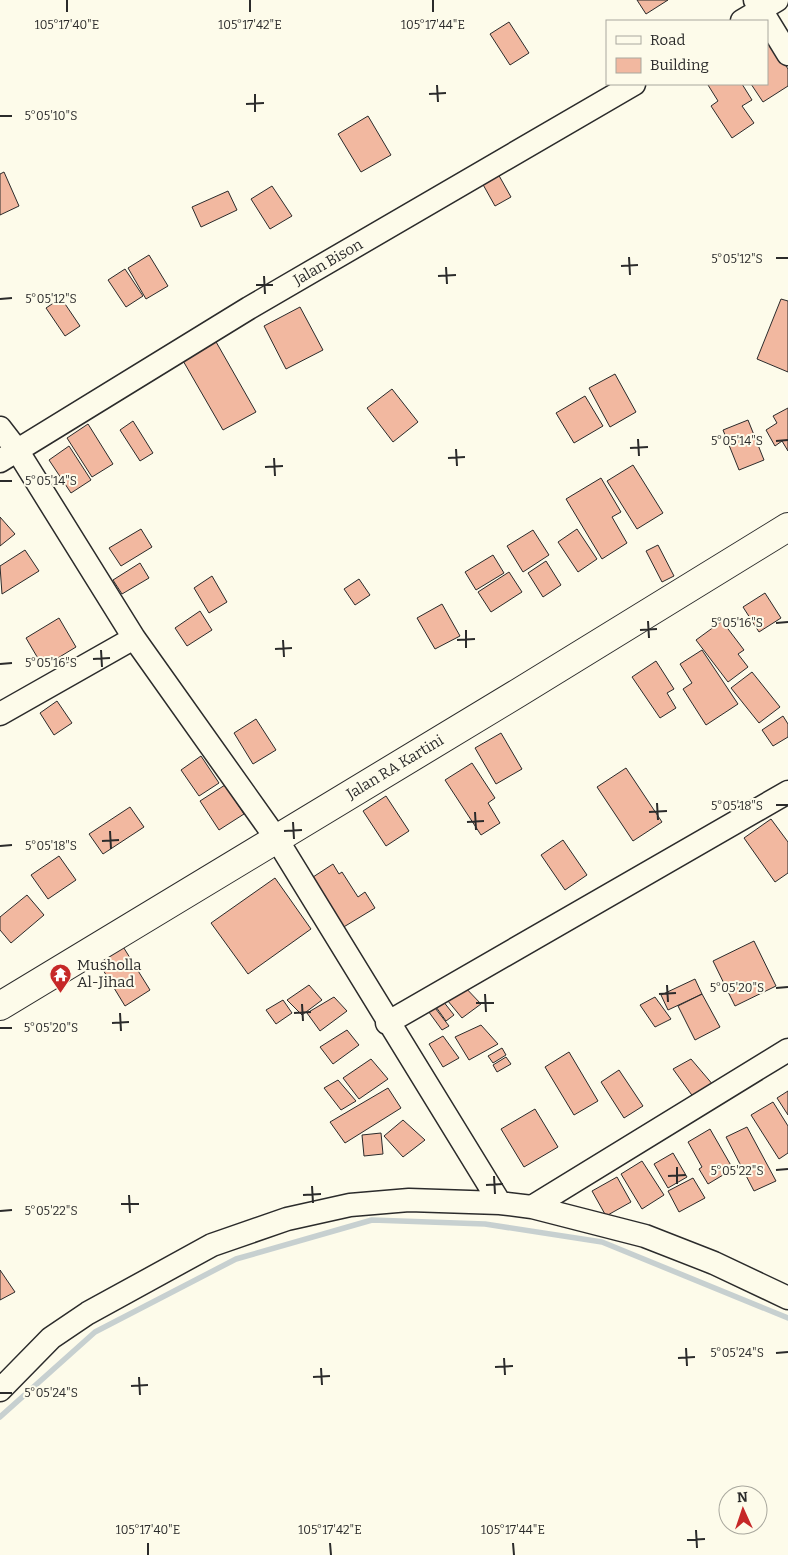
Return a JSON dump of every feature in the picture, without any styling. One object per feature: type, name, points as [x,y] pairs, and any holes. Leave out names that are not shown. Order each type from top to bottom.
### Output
[{"type":"main road","name":"Jalan RA Kartini","points":[[0,1006],[518,693],[788,527]]},
{"type":"street","points":[[743,20],[765,3],[788,54]]},
{"type":"street","name":"Jalan Bison","points":[[9,456],[249,308],[632,85]]},
{"type":"street","points":[[0,428],[9,456],[134,638],[276,838],[387,1023],[500,1203]]},
{"type":"street","points":[[0,714],[134,638]]},
{"type":"street","points":[[387,1023],[788,792]]},
{"type":"street","points":[[532,1207],[788,1050]]},
{"type":"street","points":[[0,1390],[51,1338],[88,1313],[212,1245],[287,1219],[350,1206],[409,1200],[500,1203],[532,1207],[645,1236],[714,1263],[788,1298]]},
{"type":"building","points":[[637,0],[668,0],[646,14]]},
{"type":"building","points":[[509,22],[529,53],[510,65],[490,34]]},
{"type":"building","points":[[770,41],[788,69],[788,86],[763,102],[752,85],[768,85],[768,42]]},
{"type":"building","points":[[708,85],[743,85],[752,100],[742,106],[754,123],[732,138],[711,106],[718,101]]},
{"type":"building","points":[[368,116],[391,155],[361,172],[338,134]]},
{"type":"building","points":[[4,172],[19,206],[0,215],[0,174]]},
{"type":"building","points":[[497,172],[511,197],[495,206],[481,181]]},
{"type":"building","points":[[272,186],[292,216],[270,229],[251,199]]},
{"type":"building","points":[[228,191],[237,210],[201,227],[192,207]]},
{"type":"building","points":[[149,255],[168,286],[146,299],[128,268]]},
{"type":"building","points":[[125,269],[143,296],[126,307],[108,280]]},
{"type":"building","points":[[61,298],[80,326],[65,336],[46,308]]},
{"type":"building","points":[[781,299],[788,301],[788,372],[757,359]]},
{"type":"building","points":[[300,307],[323,350],[286,369],[264,326]]},
{"type":"building","points":[[215,340],[256,412],[223,430],[182,359]]},
{"type":"building","points":[[615,374],[636,412],[610,427],[589,388]]},
{"type":"building","points":[[392,389],[418,422],[393,442],[367,408]]},
{"type":"building","points":[[585,396],[603,426],[574,443],[556,413]]},
{"type":"building","points":[[788,408],[788,451],[782,441],[775,446],[766,430],[777,423],[773,416]]},
{"type":"building","points":[[748,420],[764,460],[739,470],[723,430]]},
{"type":"building","points":[[133,421],[153,453],[140,461],[120,430]]},
{"type":"building","points":[[88,424],[113,464],[92,477],[67,438]]},
{"type":"building","points":[[69,446],[91,480],[71,493],[49,460]]},
{"type":"building","points":[[633,465],[663,513],[637,529],[607,481]]},
{"type":"building","points":[[601,478],[621,512],[612,517],[627,543],[602,559],[566,499]]},
{"type":"building","points":[[0,517],[15,534],[0,546]]},
{"type":"building","points":[[141,529],[152,547],[121,566],[109,548]]},
{"type":"building","points":[[577,529],[597,559],[578,572],[558,542]]},
{"type":"building","points":[[533,530],[549,555],[523,572],[507,546]]},
{"type":"building","points":[[658,545],[674,576],[662,582],[646,551]]},
{"type":"building","points":[[25,550],[39,571],[2,594],[0,566]]},
{"type":"building","points":[[493,555],[504,573],[476,590],[465,572]]},
{"type":"building","points":[[546,561],[561,585],[543,597],[528,573]]},
{"type":"building","points":[[140,563],[149,578],[122,594],[113,580]]},
{"type":"building","points":[[509,572],[522,592],[491,612],[478,592]]},
{"type":"building","points":[[212,576],[227,602],[209,613],[194,588]]},
{"type":"building","points":[[359,579],[370,595],[355,605],[344,589]]},
{"type":"building","points":[[765,593],[781,618],[759,632],[743,607]]},
{"type":"building","points":[[442,604],[460,636],[435,649],[417,618]]},
{"type":"building","points":[[200,611],[212,630],[187,646],[175,628]]},
{"type":"building","points":[[59,618],[76,647],[43,667],[26,638]]},
{"type":"building","points":[[722,621],[744,650],[738,654],[748,667],[728,682],[696,640]]},
{"type":"building","points":[[702,650],[738,704],[706,725],[683,689],[692,683],[680,664]]},
{"type":"building","points":[[656,661],[674,689],[667,693],[676,708],[660,718],[632,677]]},
{"type":"building","points":[[752,672],[780,707],[759,723],[731,688]]},
{"type":"building","points":[[57,701],[72,723],[54,735],[40,713]]},
{"type":"building","points":[[783,716],[788,724],[788,737],[773,746],[762,730]]},
{"type":"building","points":[[256,719],[276,750],[253,764],[234,733]]},
{"type":"building","points":[[501,733],[522,769],[496,784],[475,748]]},
{"type":"building","points":[[201,756],[219,783],[199,796],[181,770]]},
{"type":"building","points":[[472,763],[495,798],[488,803],[500,823],[481,835],[445,780]]},
{"type":"building","points":[[626,768],[662,822],[633,841],[597,787]]},
{"type":"building","points":[[225,785],[244,814],[219,830],[200,801]]},
{"type":"building","points":[[386,796],[409,831],[386,846],[363,811]]},
{"type":"building","points":[[130,807],[144,827],[103,854],[89,834]]},
{"type":"building","points":[[771,819],[788,842],[788,873],[775,882],[744,838]]},
{"type":"building","points":[[563,840],[587,875],[565,890],[541,855]]},
{"type":"building","points":[[59,856],[76,880],[48,899],[31,875]]},
{"type":"building","points":[[333,864],[339,874],[342,872],[358,897],[365,892],[375,908],[342,928],[310,879]]},
{"type":"building","points":[[275,878],[311,929],[248,974],[211,923]]},
{"type":"building","points":[[27,895],[44,915],[11,943],[0,930],[0,917]]},
{"type":"building","points":[[754,941],[776,986],[735,1006],[713,961]]},
{"type":"building","points":[[122,945],[150,990],[125,1006],[97,960]]},
{"type":"building","points":[[695,979],[702,994],[668,1010],[661,995]]},
{"type":"building","points":[[462,984],[481,1004],[462,1018],[443,995]]},
{"type":"building","points":[[309,985],[322,1000],[302,1015],[287,1000]]},
{"type":"building","points":[[702,994],[720,1027],[695,1040],[678,1006]]},
{"type":"building","points":[[439,996],[454,1015],[446,1021],[431,1000]]},
{"type":"building","points":[[334,997],[347,1011],[320,1031],[307,1013]]},
{"type":"building","points":[[655,997],[671,1019],[655,1027],[640,1005]]},
{"type":"building","points":[[283,1000],[292,1013],[276,1024],[266,1010]]},
{"type":"building","points":[[429,1000],[449,1026],[442,1030],[423,1004]]},
{"type":"building","points":[[481,1025],[498,1044],[469,1060],[455,1037]]},
{"type":"building","points":[[347,1030],[359,1045],[333,1064],[320,1047]]},
{"type":"building","points":[[443,1036],[459,1058],[443,1067],[429,1044]]},
{"type":"building","points":[[502,1048],[506,1055],[493,1063],[488,1056]]},
{"type":"building","points":[[569,1052],[598,1101],[574,1115],[545,1067]]},
{"type":"building","points":[[506,1057],[511,1064],[497,1072],[493,1065]]},
{"type":"building","points":[[371,1059],[388,1079],[359,1099],[343,1078]]},
{"type":"building","points":[[691,1059],[714,1086],[694,1098],[673,1069]]},
{"type":"building","points":[[619,1070],[643,1106],[624,1118],[601,1082]]},
{"type":"building","points":[[338,1080],[356,1101],[341,1110],[324,1088]]},
{"type":"building","points":[[388,1088],[401,1108],[345,1143],[330,1122]]},
{"type":"building","points":[[788,1091],[788,1115],[777,1098]]},
{"type":"building","points":[[773,1102],[788,1126],[788,1153],[779,1159],[751,1115]]},
{"type":"building","points":[[535,1109],[558,1147],[524,1167],[501,1129]]},
{"type":"building","points":[[403,1120],[425,1140],[403,1157],[384,1136]]},
{"type":"building","points":[[747,1127],[776,1181],[754,1191],[726,1137]]},
{"type":"building","points":[[710,1129],[733,1169],[708,1184],[699,1169],[702,1167],[688,1142]]},
{"type":"building","points":[[381,1133],[383,1154],[364,1156],[362,1135]]},
{"type":"building","points":[[673,1153],[687,1177],[668,1188],[654,1164]]},
{"type":"building","points":[[642,1161],[664,1195],[642,1209],[621,1174]]},
{"type":"building","points":[[617,1177],[631,1202],[606,1216],[592,1191]]},
{"type":"building","points":[[693,1178],[705,1198],[679,1212],[668,1191]]},
{"type":"building","points":[[0,1270],[15,1292],[0,1300]]},
{"type":"waterway","points":[[0,1417],[95,1332],[236,1259],[372,1220],[485,1224],[602,1242],[788,1318]]},
{"type":"place","name":"Musholla Al-Jihad","points":[[61,993]]}]
